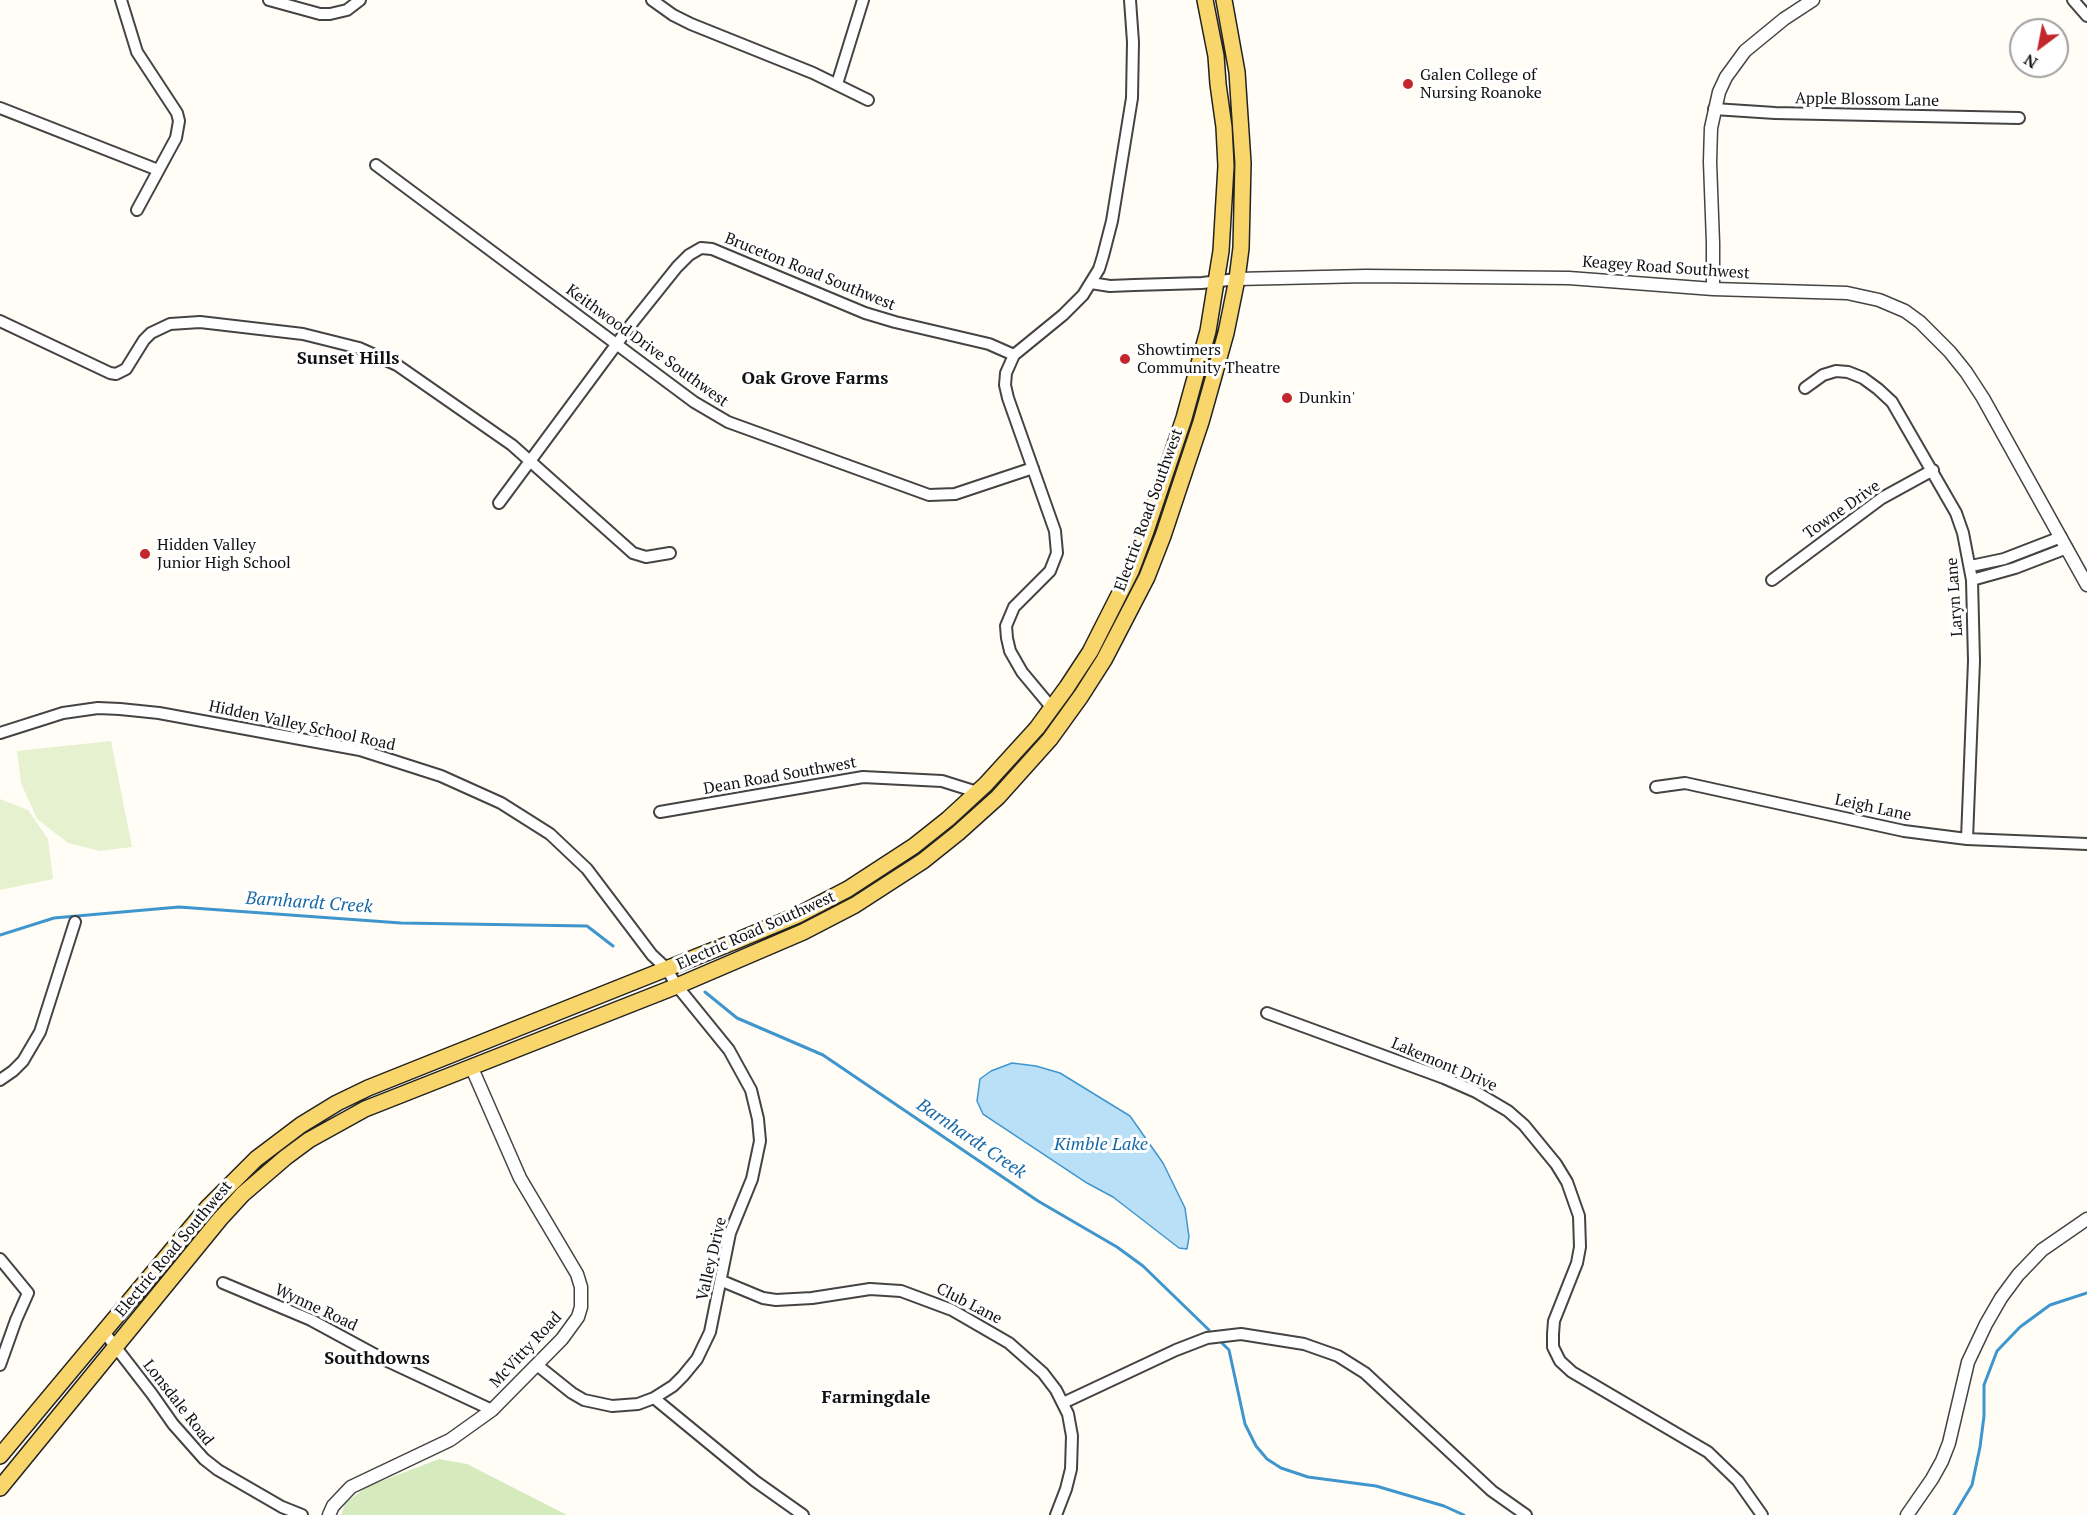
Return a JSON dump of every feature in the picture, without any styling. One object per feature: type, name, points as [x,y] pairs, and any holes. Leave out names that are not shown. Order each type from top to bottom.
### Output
[{"type":"main road","name":"Electric Road Southwest","points":[[0,1456],[208,1207],[256,1159],[301,1125],[337,1103],[368,1088],[798,915],[848,889],[914,846],[948,819],[1006,764],[1052,708],[1090,652],[1131,571],[1202,360],[1217,282],[1224,216],[1225,137],[1216,56],[1205,0]]},
{"type":"main road","name":"Electric Road Southwest","points":[[0,1488],[220,1219],[243,1194],[309,1140],[365,1109],[677,986],[803,932],[855,905],[923,861],[988,806],[1050,739],[1082,696],[1104,660],[1147,577],[1163,536],[1226,333],[1237,279],[1243,214],[1242,123],[1234,50],[1224,0]]},
{"type":"street","points":[[121,0],[137,52],[177,113],[179,121],[176,138],[137,210]]},
{"type":"street","points":[[269,0],[320,14],[347,10],[360,0]]},
{"type":"street","points":[[652,0],[660,8],[691,24],[837,84],[868,100]]},
{"type":"street","points":[[837,84],[863,0]]},
{"type":"street","points":[[1052,708],[1022,672],[1010,651],[1007,638],[1006,626],[1014,607],[1050,571],[1057,553],[1055,531],[1008,398],[1005,385],[1006,373],[1014,355],[1063,315],[1091,283],[1103,256],[1112,221],[1130,114],[1133,54],[1130,0]]},
{"type":"street","points":[[1713,289],[1710,162],[1714,109],[1726,77],[1745,51],[1770,29],[1813,0]]},
{"type":"street","points":[[2073,0],[2087,16]]},
{"type":"street","points":[[0,108],[158,170]]},
{"type":"street","name":"Apple Blossom Lane","points":[[1714,109],[1775,113],[2019,118]]},
{"type":"street","name":"Keithwood Drive Southwest","points":[[376,165],[694,402],[728,422],[921,494],[942,496],[955,494],[1033,468]]},
{"type":"street","name":"Bruceton Road Southwest","points":[[499,503],[617,345],[683,261],[695,250],[712,249],[866,313],[989,344],[1014,355]]},
{"type":"street","name":"Keagey Road Southwest","points":[[1091,283],[1110,286],[1217,282],[1237,279],[1366,276],[1569,278],[1713,289],[1858,295],[1888,303],[1920,322],[1966,372],[1983,398],[2087,585]]},
{"type":"street","points":[[0,321],[116,374],[126,369],[151,333],[170,324],[200,322],[303,334],[359,348],[397,365],[531,460],[633,553],[646,558],[670,553]]},
{"type":"street","name":"Laryn Lane","points":[[1805,388],[1823,375],[1836,371],[1848,372],[1863,378],[1878,389],[1892,402],[1956,513],[1971,566],[1972,580],[1974,661],[1967,839]]},
{"type":"street","name":"Towne Drive","points":[[1772,580],[1882,498],[1933,470]]},
{"type":"street","points":[[1971,566],[2064,543]]},
{"type":"street","points":[[1972,580],[2015,568],[2064,543]]},
{"type":"street","name":"Hidden Valley School Road","points":[[0,733],[63,712],[98,708],[120,709],[182,717],[360,750],[441,776],[501,803],[529,820],[565,847],[587,869],[652,956],[666,968]]},
{"type":"street","name":"Dean Road Southwest","points":[[660,813],[863,777],[942,781],[977,792]]},
{"type":"street","name":"Leigh Lane","points":[[1656,787],[1685,783],[1904,831],[1967,839],[2087,844]]},
{"type":"street","points":[[0,1080],[22,1061],[40,1032],[75,922]]},
{"type":"street","name":"Valley Drive","points":[[537,1365],[572,1393],[598,1404],[623,1406],[654,1398],[678,1381],[701,1351],[710,1332],[730,1233],[752,1179],[757,1160],[760,1141],[758,1119],[751,1090],[729,1050],[677,986],[666,968]]},
{"type":"street","name":"Lakemont Drive","points":[[1267,1013],[1444,1078],[1476,1092],[1524,1125],[1556,1164],[1571,1191],[1579,1216],[1580,1247],[1577,1263],[1554,1321],[1553,1347],[1560,1361],[1572,1372],[1708,1452],[1738,1481],[1762,1515]]},
{"type":"street","name":"McVitty Road","points":[[329,1515],[337,1500],[351,1487],[450,1440],[492,1410],[562,1339],[578,1317],[581,1307],[581,1287],[571,1265],[519,1178],[471,1066]]},
{"type":"street","points":[[1907,1515],[1942,1461],[1968,1362],[1986,1323],[2001,1298],[2018,1275],[2042,1250],[2087,1219]]},
{"type":"street","points":[[0,1259],[28,1293],[0,1365]]},
{"type":"street","name":"Club Lane","points":[[722,1281],[763,1298],[776,1300],[812,1299],[870,1289],[901,1291],[931,1301],[988,1329],[1009,1343],[1042,1373],[1063,1403],[1072,1436],[1072,1454],[1066,1489],[1056,1515]]},
{"type":"street","name":"Wynne Road","points":[[223,1283],[311,1320],[382,1359],[492,1410]]},
{"type":"street","name":"Lonsdale Road","points":[[104,1332],[173,1425],[204,1459],[227,1476],[282,1507],[302,1515]]},
{"type":"street","points":[[1063,1403],[1176,1350],[1207,1338],[1242,1334],[1304,1344],[1326,1350],[1353,1365],[1492,1491],[1526,1515]]},
{"type":"street","points":[[654,1398],[755,1480],[803,1515]]},
{"type":"green space","points":[[111,741],[132,847],[100,851],[68,843],[37,819],[21,783],[17,751]]},
{"type":"green space","points":[[0,799],[28,810],[48,839],[53,879],[0,890]]},
{"type":"green space","points":[[439,1459],[467,1464],[567,1515],[341,1515],[345,1504],[366,1487]]},
{"type":"water","name":"Kimble Lake","points":[[1012,1063],[1036,1066],[1060,1073],[1130,1116],[1163,1163],[1185,1208],[1189,1237],[1187,1249],[1179,1248],[1113,1197],[1087,1183],[983,1114],[977,1101],[980,1079],[991,1071]]},
{"type":"waterway","name":"Barnhardt Creek","points":[[0,935],[54,918],[179,907],[401,923],[587,926],[613,946]]},
{"type":"waterway","name":"Barnhardt Creek","points":[[705,992],[737,1018],[823,1055],[1038,1201],[1117,1247],[1143,1266],[1209,1330]]},
{"type":"waterway","name":"Barnhardt Creek","points":[[1954,1515],[1972,1485],[1984,1416],[1984,1385],[1997,1351],[2020,1327],[2050,1305],[2087,1293]]},
{"type":"waterway","name":"Barnhardt Creek","points":[[1222,1343],[1229,1350],[1245,1424],[1256,1446],[1267,1459],[1281,1468],[1308,1477],[1376,1486],[1444,1506],[1464,1515]]},
{"type":"place","name":"Galen College of Nursing Roanoke","points":[[1408,84]]},
{"type":"place","name":"Showtimers Community Theatre","points":[[1125,359]]},
{"type":"place","name":"Dunkin'","points":[[1287,398]]},
{"type":"place","name":"Hidden Valley Junior High School","points":[[145,554]]},
{"type":"district","name":"Sunset Hills","points":[[348,359]]},
{"type":"district","name":"Oak Grove Farms","points":[[815,379]]},
{"type":"district","name":"Southdowns","points":[[377,1359]]},
{"type":"district","name":"Farmingdale","points":[[876,1398]]}]
